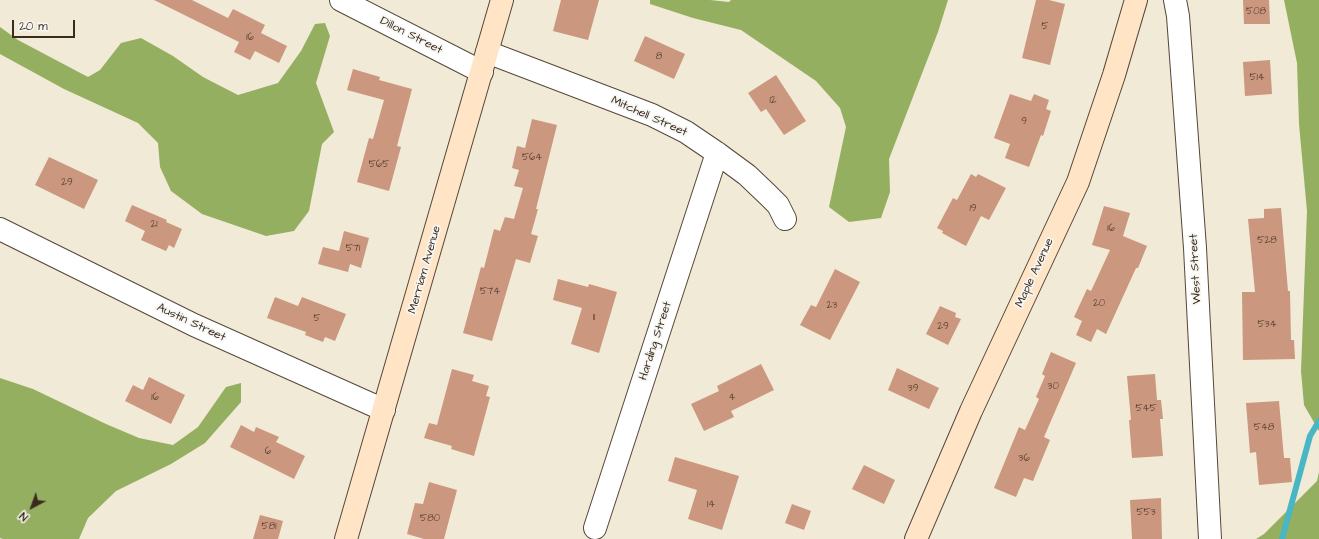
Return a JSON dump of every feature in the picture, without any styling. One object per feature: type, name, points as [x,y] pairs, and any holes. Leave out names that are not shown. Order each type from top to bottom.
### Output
[{"type":"main road","name":"Merriam Avenue","points":[[346,539],[502,0]]},
{"type":"main road","name":"Maple Avenue","points":[[916,539],[971,411],[1078,182],[1114,75],[1136,0]]},
{"type":"street","name":"Dillon Street","points":[[341,0],[484,62]]},
{"type":"street","name":"West Street","points":[[1175,0],[1178,16],[1195,248],[1210,539]]},
{"type":"street","name":"Mitchell Street","points":[[484,62],[652,115],[686,132],[718,153],[747,175],[778,206],[785,219]]},
{"type":"street","name":"Harding Street","points":[[595,528],[718,153]]},
{"type":"street","name":"Austin Street","points":[[0,229],[194,325],[384,410]]},
{"type":"green space","points":[[650,0],[710,0],[729,2],[731,0],[948,0],[938,32],[889,159],[890,192],[881,218],[849,222],[829,207],[846,127],[840,108],[816,81],[741,30],[693,18],[650,4]]},
{"type":"green space","points":[[1284,0],[1319,0],[1319,431],[1304,405],[1301,371],[1307,211],[1299,124],[1297,63]]},
{"type":"green space","points":[[325,23],[330,36],[316,83],[334,132],[322,144],[309,211],[294,231],[266,236],[202,214],[171,191],[160,167],[158,143],[138,123],[64,89],[0,54],[0,27],[18,40],[88,77],[100,70],[121,43],[141,38],[173,56],[203,77],[238,95],[278,83],[301,51],[315,24]]},
{"type":"green space","points":[[0,378],[33,389],[139,438],[173,445],[198,427],[226,387],[241,383],[241,402],[205,443],[171,464],[116,491],[88,518],[79,539],[3,539],[0,538]]},
{"type":"green space","points":[[1319,472],[1319,539],[1256,539],[1264,534],[1317,481]]},
{"type":"building","points":[[154,0],[192,0],[228,18],[233,9],[265,25],[261,33],[287,46],[279,63],[255,51],[250,60],[234,52],[239,42]]},
{"type":"building","points":[[561,0],[599,0],[588,40],[553,31]]},
{"type":"building","points":[[1036,0],[1049,0],[1065,4],[1050,65],[1022,58]]},
{"type":"building","points":[[1243,0],[1269,0],[1270,24],[1244,24]]},
{"type":"building","points":[[645,36],[685,54],[674,79],[634,61]]},
{"type":"building","points":[[1270,60],[1272,94],[1245,96],[1243,62]]},
{"type":"building","points":[[353,69],[380,77],[379,80],[412,89],[397,146],[401,147],[389,191],[357,182],[369,138],[373,139],[384,100],[347,90]]},
{"type":"building","points":[[776,75],[806,121],[784,135],[766,109],[761,112],[748,93]]},
{"type":"building","points":[[1010,94],[1031,101],[1034,94],[1049,100],[1046,109],[1051,111],[1043,136],[1041,135],[1029,167],[1005,158],[1010,144],[994,138]]},
{"type":"building","points":[[532,119],[557,125],[531,234],[538,236],[530,263],[516,259],[492,341],[463,333],[481,267],[484,268],[494,229],[500,231],[505,217],[514,219],[523,188],[514,186],[519,170],[512,168],[517,146],[525,148]]},
{"type":"building","points":[[49,157],[98,180],[84,209],[35,185]]},
{"type":"building","points":[[971,174],[976,177],[978,174],[1006,188],[989,220],[981,216],[966,246],[942,233],[943,231],[937,228],[953,198],[957,200]]},
{"type":"building","points":[[132,205],[167,220],[166,222],[182,229],[174,248],[169,245],[166,251],[141,240],[145,231],[125,221]]},
{"type":"building","points":[[1104,206],[1130,213],[1123,236],[1147,246],[1106,334],[1097,329],[1091,342],[1076,335],[1082,321],[1074,317],[1087,289],[1091,291],[1110,250],[1092,245]]},
{"type":"building","points":[[1281,208],[1288,291],[1290,291],[1291,340],[1294,340],[1295,359],[1243,360],[1242,292],[1255,292],[1248,219],[1264,218],[1264,209]]},
{"type":"building","points":[[344,231],[369,238],[361,268],[350,264],[348,272],[318,264],[323,247],[339,251]]},
{"type":"building","points":[[835,269],[860,282],[830,340],[800,325],[811,305],[816,307]]},
{"type":"building","points":[[558,279],[588,287],[589,284],[617,292],[599,353],[571,344],[582,308],[553,300]]},
{"type":"building","points":[[275,297],[298,306],[302,297],[346,314],[335,341],[325,337],[323,342],[305,335],[306,332],[267,318]]},
{"type":"building","points":[[940,306],[956,313],[955,317],[961,319],[948,345],[926,334]]},
{"type":"building","points":[[1051,352],[1076,363],[1044,437],[1050,440],[1033,481],[1024,478],[1016,497],[994,488],[1019,427],[1025,430],[1039,399],[1036,397],[1045,376],[1042,374]]},
{"type":"building","points":[[761,364],[774,390],[731,411],[734,417],[704,431],[691,404],[719,391],[717,386]]},
{"type":"building","points":[[897,368],[939,388],[929,409],[888,390]]},
{"type":"building","points":[[452,369],[474,375],[472,381],[489,386],[486,396],[490,397],[474,456],[451,449],[452,446],[424,438],[429,423],[437,425]]},
{"type":"building","points":[[1155,374],[1157,400],[1161,400],[1163,419],[1160,419],[1163,456],[1132,458],[1129,420],[1131,420],[1127,376]]},
{"type":"building","points":[[149,377],[185,395],[171,424],[125,401],[133,385],[143,390]]},
{"type":"building","points":[[1279,401],[1284,458],[1290,458],[1292,482],[1259,485],[1256,452],[1250,453],[1246,403]]},
{"type":"building","points":[[241,425],[254,432],[256,427],[279,437],[276,442],[305,456],[294,479],[230,447]]},
{"type":"building","points":[[675,457],[739,476],[722,530],[688,519],[697,490],[668,481]]},
{"type":"building","points":[[864,465],[895,480],[884,504],[852,489]]},
{"type":"building","points":[[429,482],[457,490],[444,539],[424,539],[407,534],[415,503],[423,504]]},
{"type":"building","points":[[1161,498],[1162,539],[1132,539],[1130,500]]},
{"type":"building","points":[[792,504],[811,511],[804,530],[785,523]]},
{"type":"building","points":[[260,515],[283,521],[278,539],[253,539]]},
{"type":"waterway","points":[[1282,539],[1310,436],[1319,421]]}]
